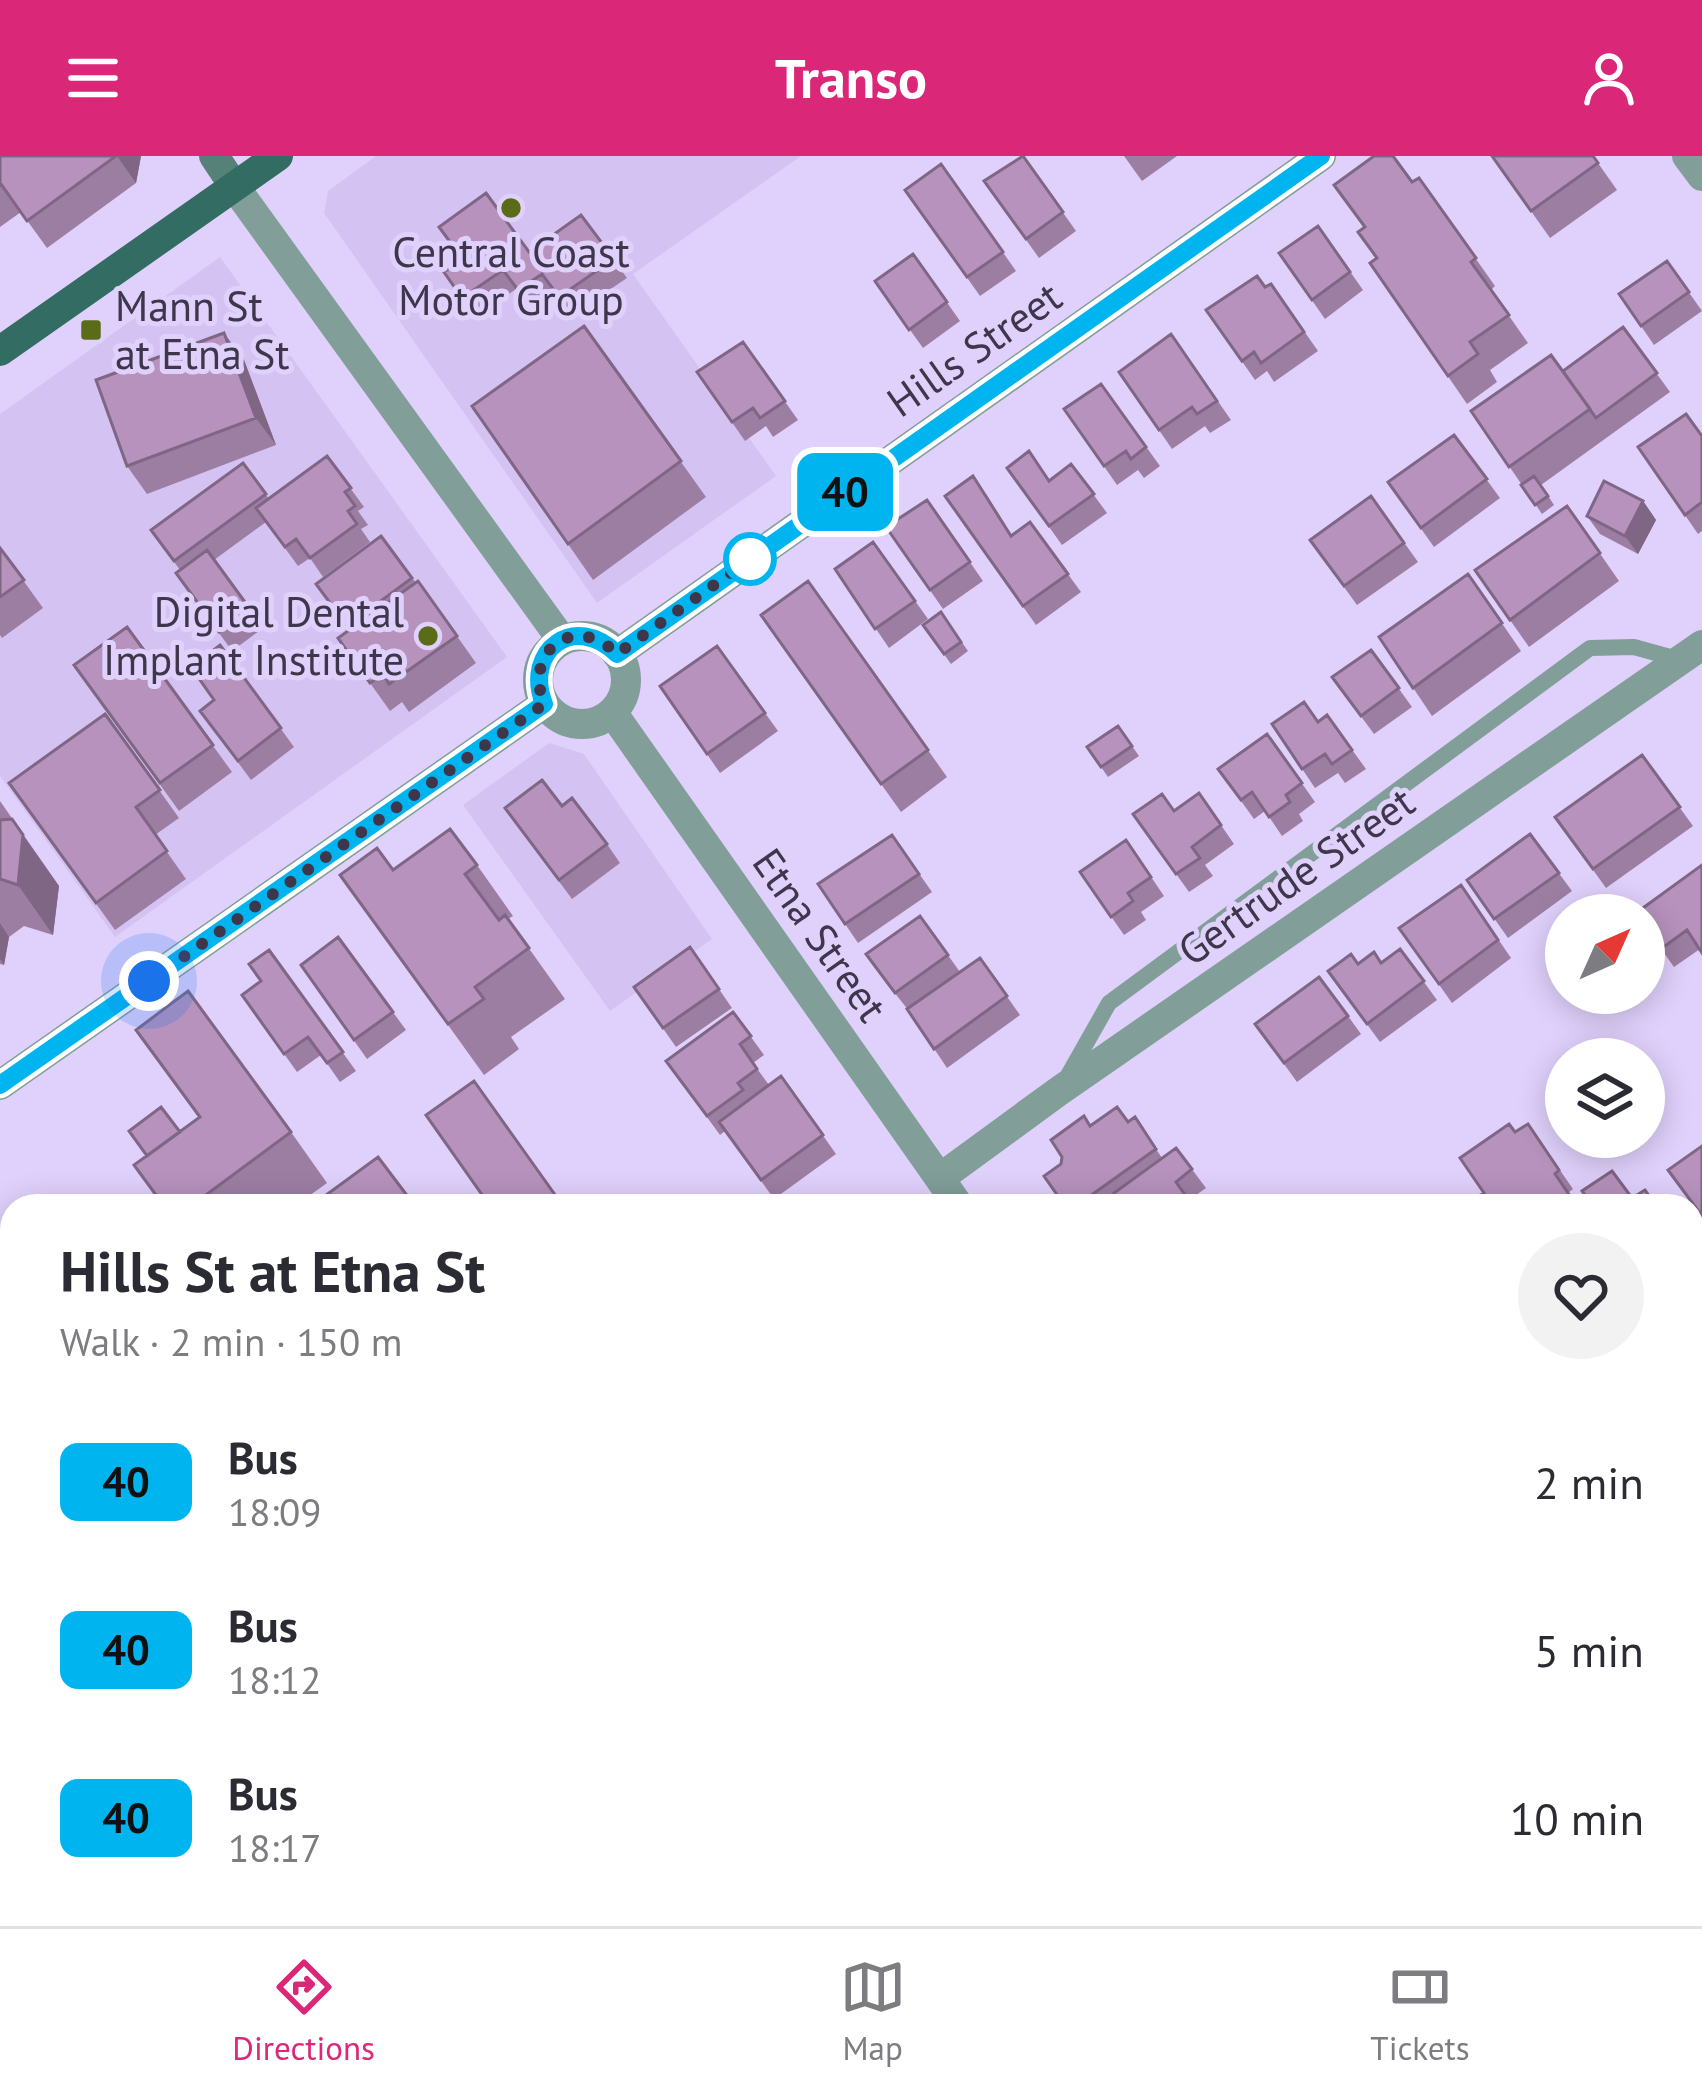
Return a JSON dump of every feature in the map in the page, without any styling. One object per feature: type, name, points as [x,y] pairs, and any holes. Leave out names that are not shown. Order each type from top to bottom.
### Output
[{"type":"main road","points":[[214,156],[234,186]]},
{"type":"main road","points":[[0,351],[278,156]]},
{"type":"street","name":"Hills Street","points":[[617,654],[1321,156]]},
{"type":"street","points":[[1687,156],[1702,176]]},
{"type":"street","points":[[234,186],[562,640]]},
{"type":"street","points":[[598,639],[617,654],[626,678],[625,690],[612,712],[590,724],[564,721],[544,704],[538,675],[541,661],[562,640],[598,639]]},
{"type":"street","points":[[1692,653],[1702,686]]},
{"type":"street","name":"Gertrude Street","points":[[940,1178],[1059,1090],[1692,653]]},
{"type":"street","points":[[0,1085],[544,704]]},
{"type":"street","name":"Etna Street","points":[[612,712],[951,1194]]},
{"type":"lane","points":[[1059,1090],[1109,1003],[1590,648],[1692,653]]},
{"type":"shaded area","points":[[376,156],[801,156],[633,274],[776,476],[597,603],[324,213],[328,191]]},
{"type":"shaded area","points":[[220,257],[507,657],[115,937],[0,776],[0,414]]},
{"type":"shaded area","points":[[549,743],[584,754],[712,939],[610,1011],[463,805]]},
{"type":"building","points":[[0,156],[116,156],[27,221],[0,185]]},
{"type":"building","points":[[1023,156],[1063,212],[1026,239],[984,181]]},
{"type":"building","points":[[1374,156],[1393,156],[1412,182],[1419,178],[1476,258],[1471,262],[1509,315],[1470,342],[1478,354],[1448,376],[1370,263],[1377,258],[1358,232],[1365,227],[1334,185]]},
{"type":"building","points":[[1492,156],[1593,156],[1598,163],[1531,211]]},
{"type":"building","points":[[941,164],[1003,252],[967,277],[905,190]]},
{"type":"building","points":[[486,193],[529,252],[581,215],[614,259],[559,297],[542,274],[518,290],[503,270],[462,298],[444,272],[469,254],[466,250],[459,254],[439,227]]},
{"type":"building","points":[[1318,226],[1350,272],[1312,300],[1279,253]]},
{"type":"building","points":[[913,254],[947,302],[909,330],[875,281]]},
{"type":"building","points":[[1667,261],[1689,292],[1641,326],[1619,294]]},
{"type":"building","points":[[1257,276],[1265,287],[1271,284],[1304,332],[1261,363],[1254,352],[1242,361],[1206,310]]},
{"type":"building","points":[[584,326],[681,461],[568,544],[472,406]]},
{"type":"building","points":[[1623,327],[1657,373],[1596,418],[1563,371]]},
{"type":"building","points":[[224,333],[256,418],[127,466],[96,380]]},
{"type":"building","points":[[1171,334],[1217,401],[1197,414],[1192,407],[1159,430],[1119,372]]},
{"type":"building","points":[[743,342],[785,401],[760,418],[753,408],[732,422],[697,372]]},
{"type":"building","points":[[1551,355],[1590,409],[1509,467],[1471,411]]},
{"type":"building","points":[[1101,384],[1146,447],[1131,459],[1126,451],[1104,466],[1064,409]]},
{"type":"building","points":[[1686,414],[1702,436],[1702,502],[1685,515],[1638,447]]},
{"type":"building","points":[[1454,435],[1487,479],[1421,528],[1388,482]]},
{"type":"building","points":[[1029,451],[1049,481],[1071,464],[1094,494],[1049,526],[1007,468]]},
{"type":"building","points":[[327,456],[351,488],[345,492],[355,506],[348,511],[357,524],[310,558],[296,539],[285,547],[256,508]]},
{"type":"building","points":[[243,463],[266,494],[174,561],[151,530]]},
{"type":"building","points":[[973,476],[1011,536],[1030,522],[1068,574],[1023,606],[945,496]]},
{"type":"building","points":[[1534,476],[1548,496],[1535,505],[1521,485]]},
{"type":"building","points":[[1604,481],[1643,501],[1625,536],[1587,516]]},
{"type":"building","points":[[1371,496],[1404,543],[1344,586],[1310,540]]},
{"type":"building","points":[[927,500],[970,562],[930,590],[886,527]]},
{"type":"building","points":[[1567,506],[1600,553],[1510,620],[1475,570]]},
{"type":"building","points":[[381,536],[412,578],[347,626],[316,584]]},
{"type":"building","points":[[873,542],[915,601],[875,629],[835,569]]},
{"type":"building","points":[[0,548],[24,580],[0,597]]},
{"type":"building","points":[[207,550],[250,609],[219,632],[176,573]]},
{"type":"building","points":[[1468,574],[1502,623],[1413,688],[1379,637]]},
{"type":"building","points":[[418,581],[457,636],[389,684],[383,674],[370,683],[338,638]]},
{"type":"building","points":[[808,581],[928,750],[881,784],[761,615]]},
{"type":"building","points":[[941,612],[961,642],[944,654],[923,625]]},
{"type":"building","points":[[127,627],[213,745],[160,783],[74,665]]},
{"type":"building","points":[[220,645],[281,728],[238,761],[200,711],[214,700],[191,667]]},
{"type":"building","points":[[717,646],[765,713],[707,754],[660,686]]},
{"type":"building","points":[[1371,650],[1399,688],[1361,716],[1332,677]]},
{"type":"building","points":[[1304,702],[1318,722],[1327,715],[1352,750],[1332,764],[1325,754],[1302,769],[1272,724]]},
{"type":"building","points":[[105,714],[160,790],[136,807],[167,851],[96,903],[9,783]]},
{"type":"building","points":[[1118,726],[1132,746],[1101,767],[1087,747]]},
{"type":"building","points":[[1267,734],[1302,783],[1286,795],[1290,802],[1269,817],[1252,792],[1241,800],[1218,769]]},
{"type":"building","points":[[1642,755],[1680,807],[1593,869],[1555,817]]},
{"type":"building","points":[[542,780],[562,806],[572,798],[607,844],[559,880],[505,808]]},
{"type":"building","points":[[1199,793],[1221,825],[1192,847],[1200,858],[1176,874],[1133,814],[1162,794],[1174,811]]},
{"type":"building","points":[[12,819],[23,835],[18,885],[0,879],[0,820]]},
{"type":"building","points":[[450,829],[477,865],[465,874],[499,920],[505,915],[529,948],[475,987],[484,999],[448,1024],[340,875],[377,848],[393,870]]},
{"type":"building","points":[[1530,834],[1559,873],[1494,919],[1467,880]]},
{"type":"building","points":[[892,835],[919,874],[845,924],[818,884]]},
{"type":"building","points":[[1126,840],[1151,877],[1128,893],[1133,901],[1111,917],[1080,872]]},
{"type":"building","points":[[1702,865],[1702,953],[1687,930],[1665,946],[1662,894]]},
{"type":"building","points":[[1461,885],[1498,940],[1439,984],[1399,928]]},
{"type":"building","points":[[920,916],[948,955],[895,993],[866,954]]},
{"type":"building","points":[[338,937],[393,1012],[354,1040],[301,965]]},
{"type":"building","points":[[690,947],[719,989],[663,1028],[634,987]]},
{"type":"building","points":[[1400,949],[1424,981],[1367,1024],[1328,971],[1351,954],[1358,964],[1374,952],[1381,963]]},
{"type":"building","points":[[269,950],[343,1052],[327,1063],[308,1037],[284,1054],[242,995],[261,981],[249,964]]},
{"type":"building","points":[[980,958],[1007,996],[934,1049],[907,1009]]},
{"type":"building","points":[[1319,977],[1348,1016],[1284,1063],[1255,1024]]},
{"type":"building","points":[[188,991],[291,1132],[207,1194],[155,1194],[134,1165],[200,1117],[136,1030]]},
{"type":"building","points":[[733,1012],[751,1036],[740,1044],[757,1069],[738,1083],[743,1090],[707,1116],[666,1061]]},
{"type":"building","points":[[781,1076],[823,1135],[761,1180],[719,1122]]},
{"type":"building","points":[[474,1081],[554,1194],[482,1194],[426,1115]]},
{"type":"building","points":[[161,1107],[180,1132],[147,1156],[129,1131]]},
{"type":"building","points":[[1117,1107],[1128,1122],[1135,1117],[1156,1149],[1093,1194],[1057,1194],[1044,1176],[1061,1164],[1062,1157],[1051,1140],[1084,1116],[1090,1126]]},
{"type":"building","points":[[1509,1124],[1515,1132],[1528,1124],[1545,1149],[1545,1158],[1551,1158],[1559,1170],[1555,1174],[1569,1194],[1482,1194],[1460,1158]]},
{"type":"building","points":[[1702,1146],[1702,1194],[1686,1194],[1668,1170]]},
{"type":"building","points":[[1176,1148],[1192,1169],[1176,1182],[1184,1194],[1114,1193]]},
{"type":"building","points":[[378,1157],[406,1194],[327,1194]]},
{"type":"building","points":[[1612,1171],[1629,1194],[1584,1194],[1582,1191]]},
{"type":"bus line","name":"40","points":[[0,1085],[544,704],[539,691],[541,661],[562,640],[598,639],[617,654],[1321,156]]},
{"type":"place","name":"Central Coast Motor Group","points":[[511,208]]},
{"type":"place","name":"Mann St at Etna St","points":[[91,330]]},
{"type":"place","name":"Digital Dental Implant Institute","points":[[428,636]]},
{"type":"route","points":[[149,981],[544,704],[539,691],[541,661],[562,640],[598,639],[617,654],[756,555],[750,559]]}]
